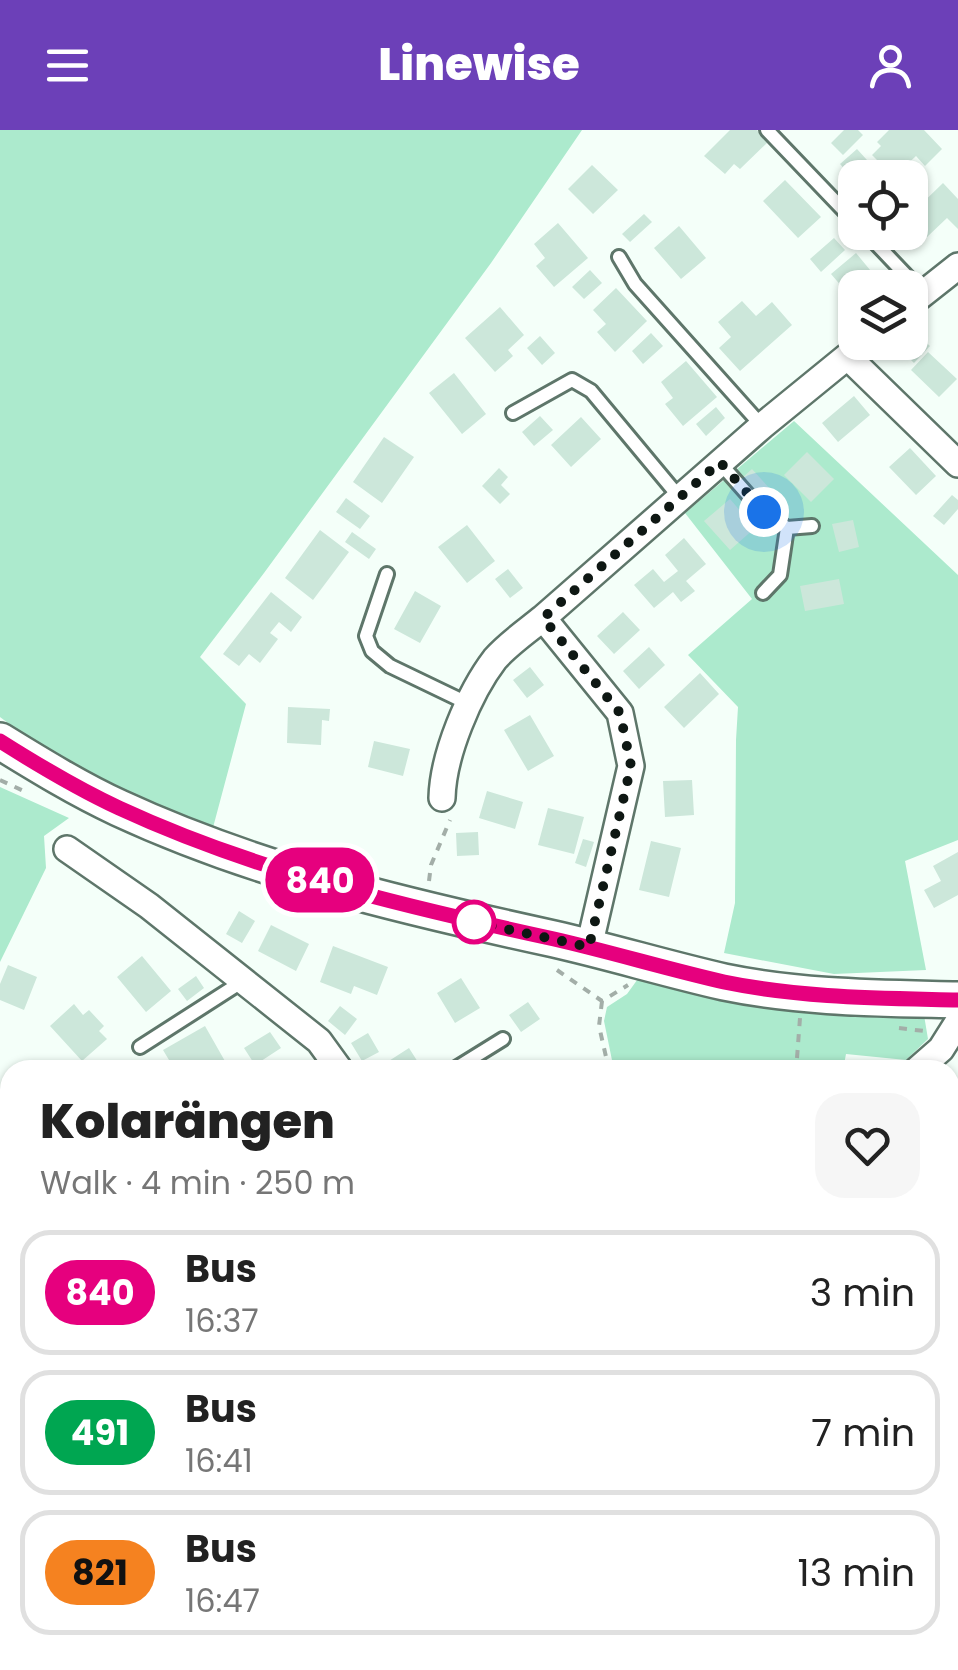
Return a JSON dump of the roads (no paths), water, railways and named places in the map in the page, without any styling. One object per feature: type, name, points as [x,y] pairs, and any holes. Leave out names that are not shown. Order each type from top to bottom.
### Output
[{"type":"main road","points":[[0,741],[118,808],[242,858],[421,910],[725,982],[829,997],[958,1000]]},
{"type":"street","points":[[928,289],[958,266]]},
{"type":"street","points":[[442,798],[442,776],[468,704],[496,658],[762,426],[844,360]]},
{"type":"street","points":[[866,360],[958,464]]},
{"type":"street","points":[[543,618],[620,713],[631,766],[589,947]]},
{"type":"street","points":[[67,849],[149,906],[318,1041],[332,1060]]},
{"type":"street","points":[[929,1060],[942,1049],[958,1022]]},
{"type":"lane","points":[[767,130],[838,204]]},
{"type":"lane","points":[[879,250],[894,270]]},
{"type":"lane","points":[[619,257],[635,284],[762,426]]},
{"type":"lane","points":[[512,413],[572,380],[590,391],[680,498]]},
{"type":"lane","points":[[720,462],[764,512],[786,528],[812,526]]},
{"type":"lane","points":[[763,593],[780,575],[786,528]]},
{"type":"lane","points":[[387,574],[366,636],[372,651],[390,666],[468,704]]},
{"type":"lane","points":[[140,1047],[243,981]]},
{"type":"lane","points":[[469,1060],[502,1040]]}]
